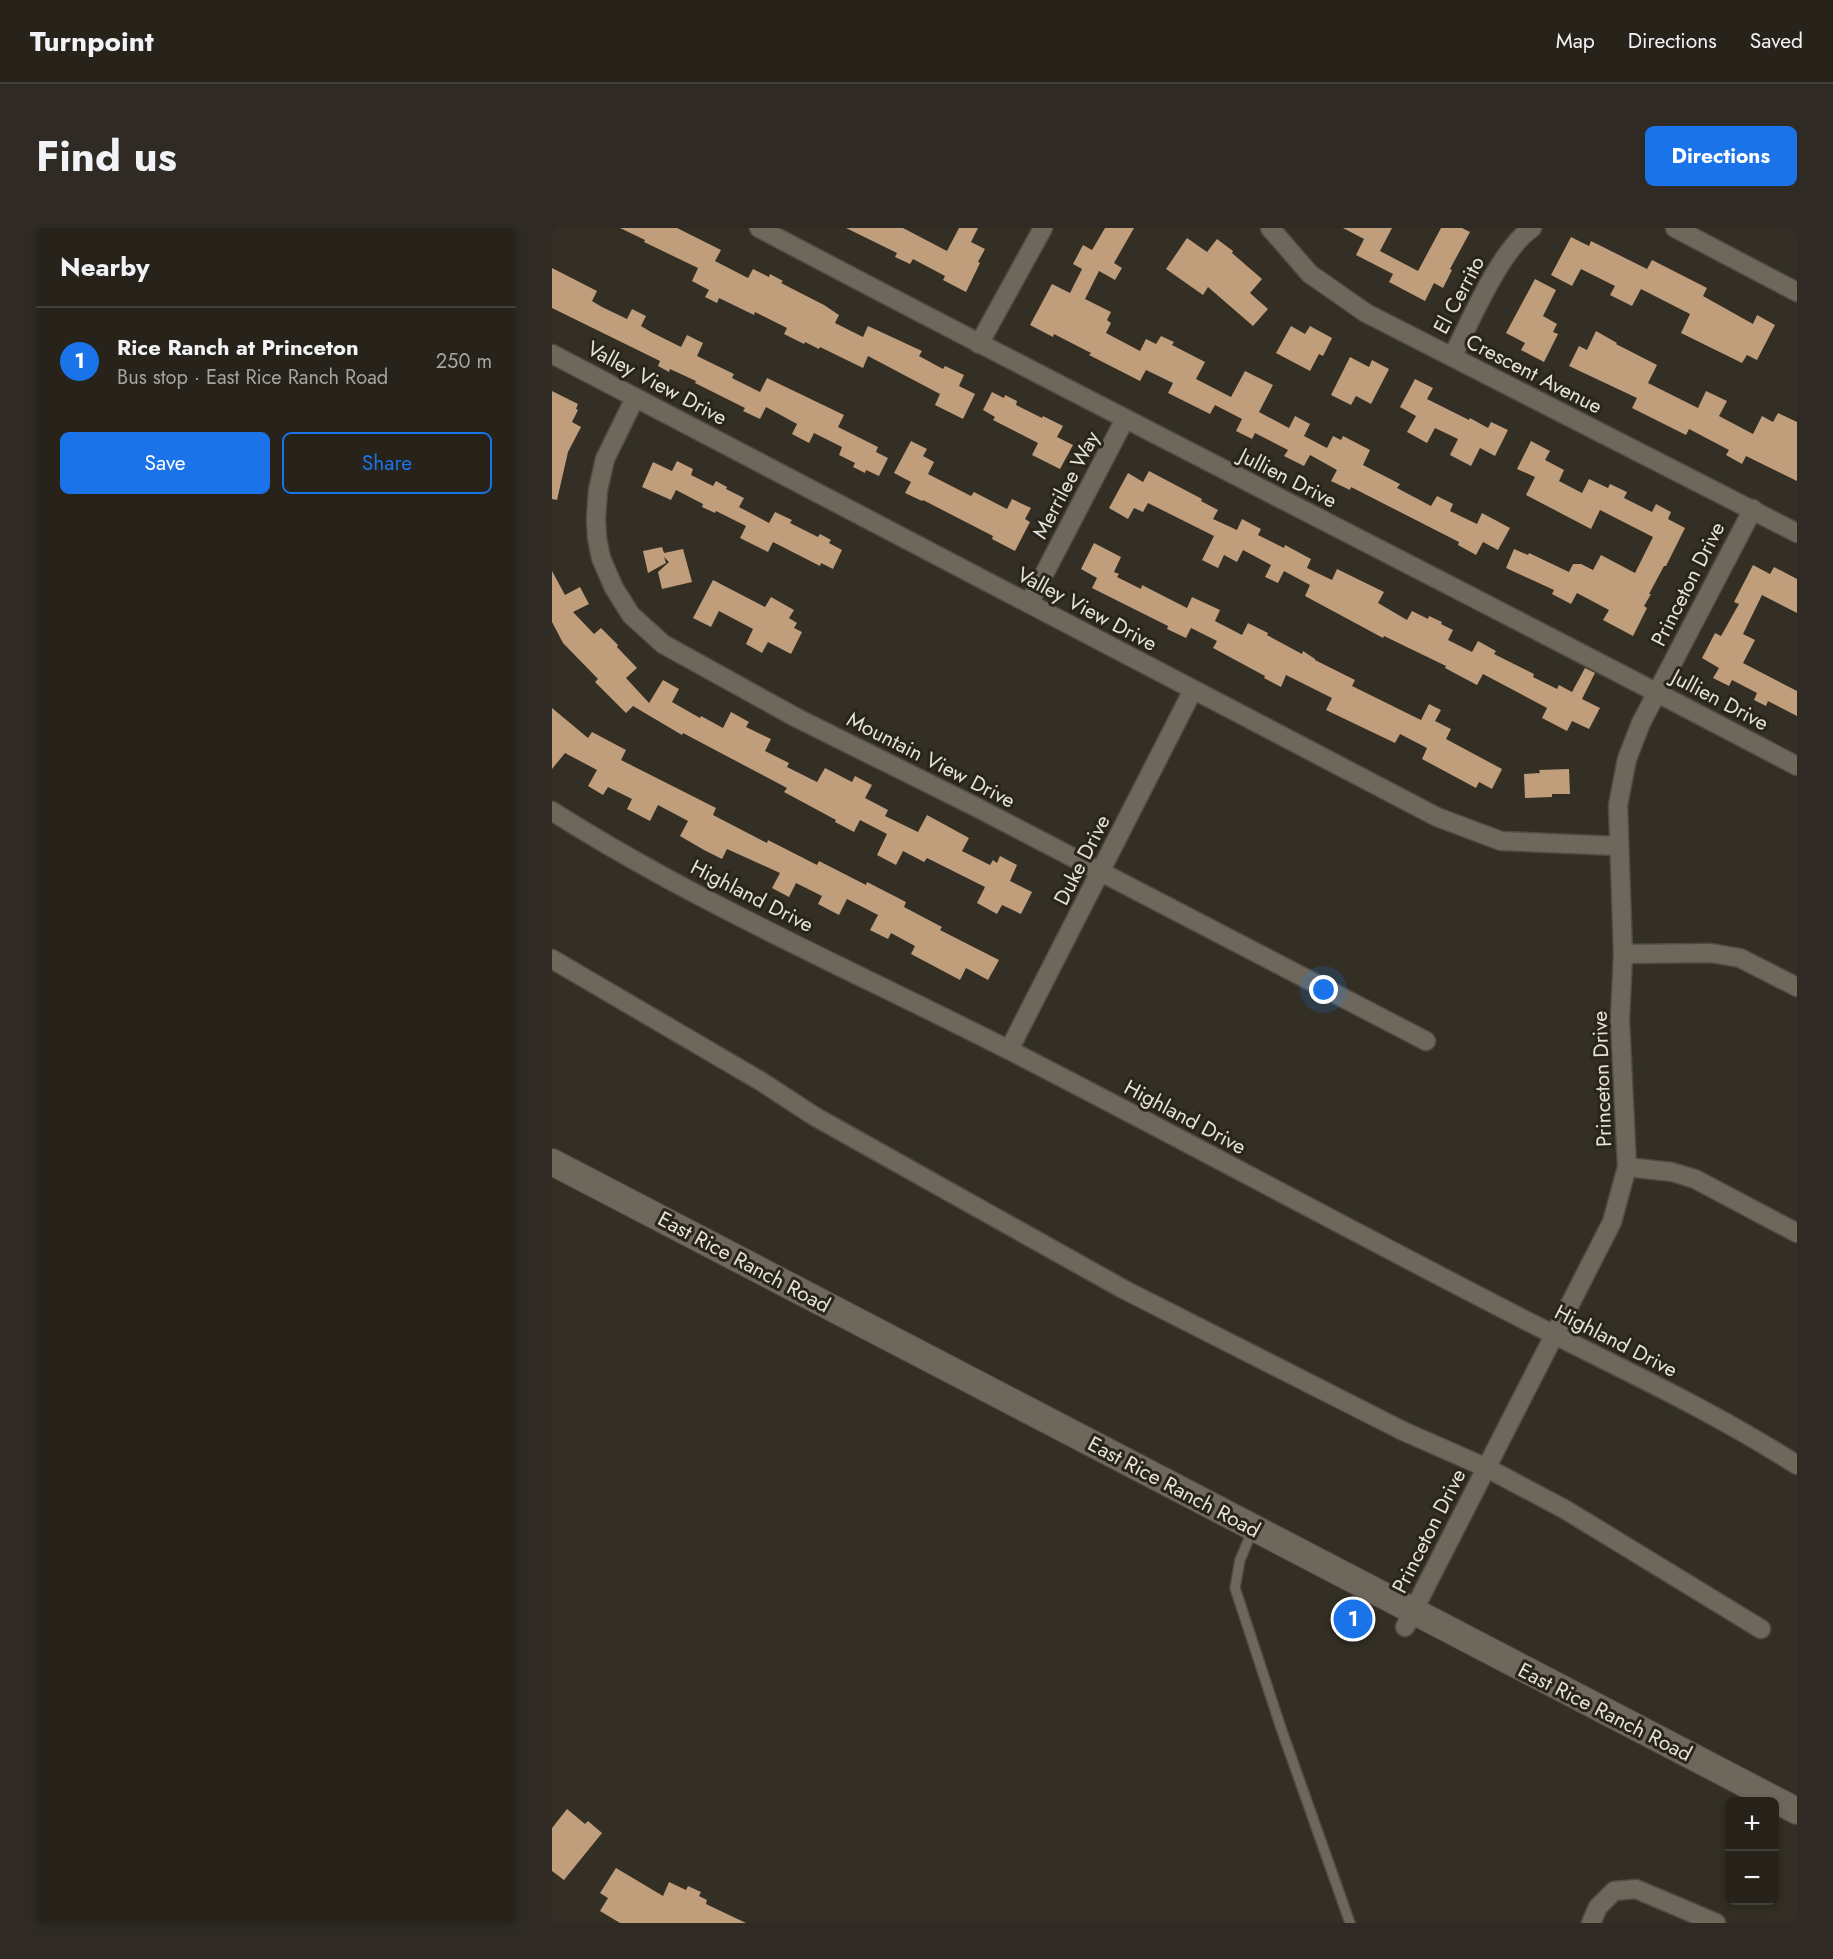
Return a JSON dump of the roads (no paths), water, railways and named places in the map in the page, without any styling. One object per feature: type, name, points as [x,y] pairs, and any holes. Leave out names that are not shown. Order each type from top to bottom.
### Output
[{"type":"main road","name":"East Rice Ranch Road","points":[[552,1162],[1249,1536]]},
{"type":"main road","name":"East Rice Ranch Road","points":[[552,1176],[1409,1619],[1797,1811]]},
{"type":"main road","name":"East Rice Ranch Road","points":[[1409,1619],[1732,1797]]},
{"type":"main road","points":[[1779,1821],[1797,1830]]},
{"type":"street","name":"Jullien Drive","points":[[759,228],[1797,766]]},
{"type":"street","points":[[979,344],[1043,228]]},
{"type":"street","name":"Crescent Avenue","points":[[1270,228],[1310,274],[1366,313],[1797,533]]},
{"type":"street","name":"El Cerrito","points":[[1452,357],[1497,270],[1512,247],[1532,228]]},
{"type":"street","points":[[1675,228],[1797,292]]},
{"type":"street","name":"Valley View Drive","points":[[552,354],[1437,817],[1501,841],[1618,846]]},
{"type":"street","name":"Mountain View Drive","points":[[635,398],[605,459],[598,490],[596,518],[601,558],[614,588],[631,615],[663,644],[795,717],[974,806],[1426,1041]]},
{"type":"street","name":"Merrilee Way","points":[[1029,603],[1125,419]]},
{"type":"street","name":"Princeton Drive","points":[[1409,1619],[1612,1222],[1627,1167],[1620,1020],[1623,954],[1618,805],[1627,759],[1641,723],[1753,509]]},
{"type":"street","name":"Duke Drive","points":[[1009,1050],[1193,690]]},
{"type":"street","name":"Highland Drive","points":[[552,811],[608,847],[728,910],[1009,1050],[1754,1438],[1797,1465]]},
{"type":"street","points":[[1623,954],[1711,953],[1740,958],[1797,987]]},
{"type":"street","points":[[552,959],[762,1082],[814,1116],[1124,1289],[1403,1431],[1487,1468],[1566,1510],[1761,1629]]},
{"type":"street","points":[[1627,1167],[1672,1172],[1695,1179],[1797,1233]]},
{"type":"street","points":[[1592,1923],[1598,1907],[1614,1891],[1636,1889],[1716,1923]]},
{"type":"lane","points":[[1249,1536],[1240,1560],[1235,1588],[1350,1923]]},
{"type":"place","name":"Rice Ranch at Princeton","points":[[1353,1619]]}]
